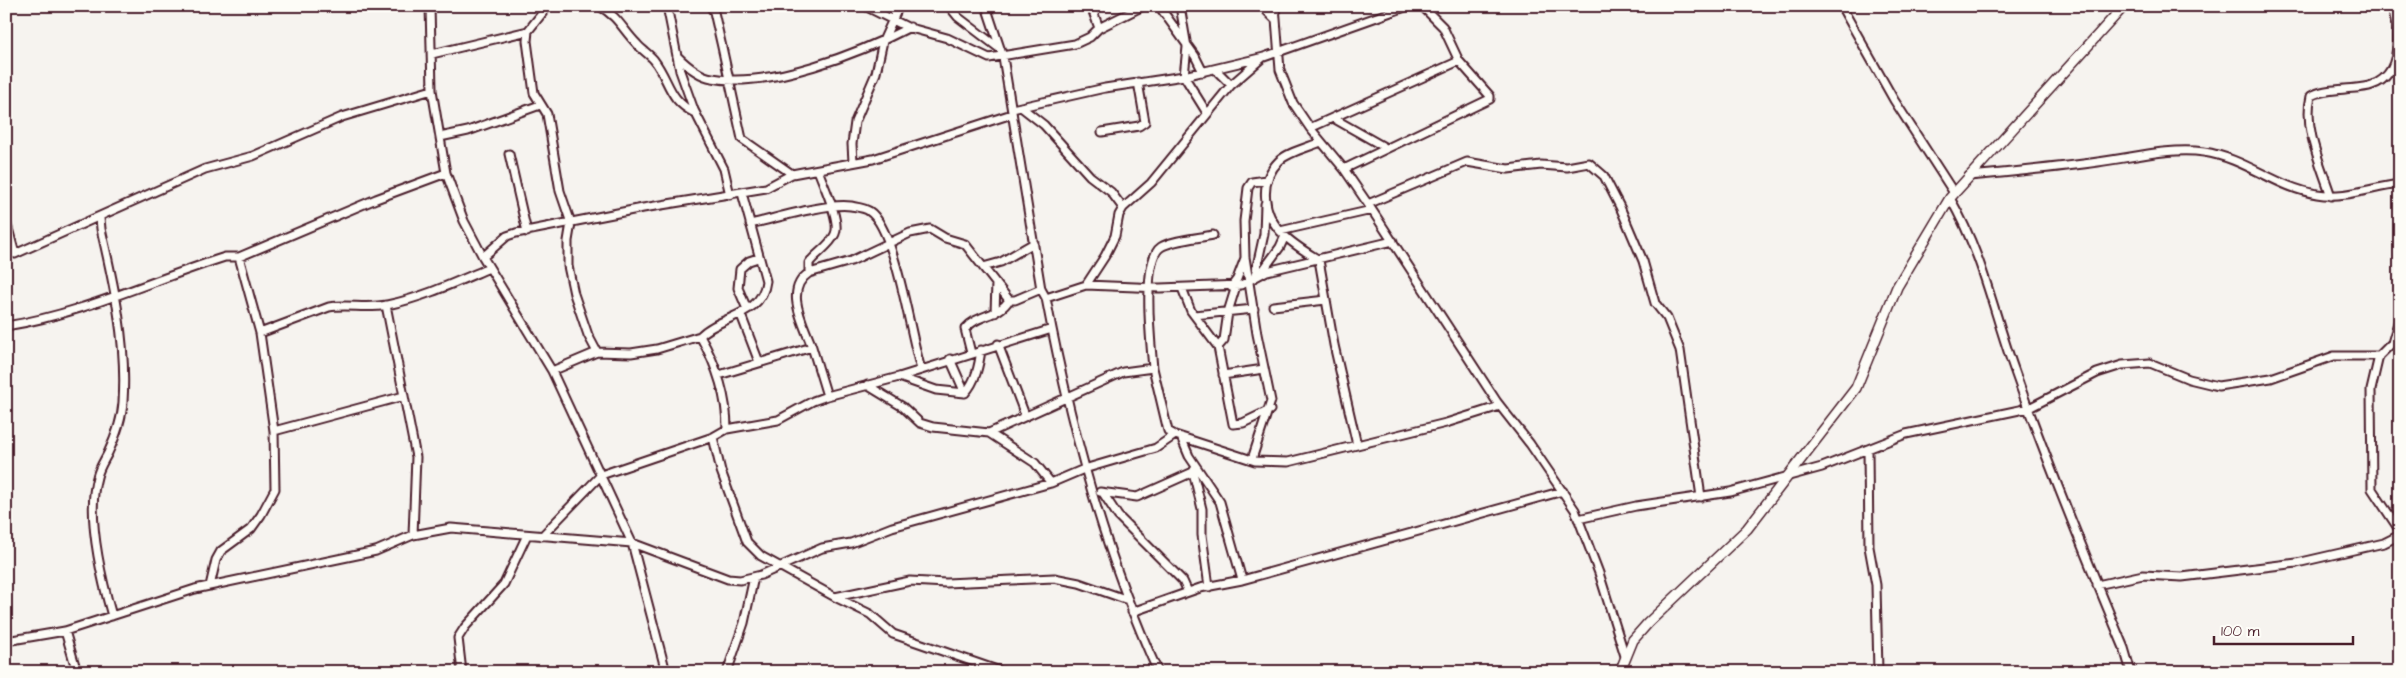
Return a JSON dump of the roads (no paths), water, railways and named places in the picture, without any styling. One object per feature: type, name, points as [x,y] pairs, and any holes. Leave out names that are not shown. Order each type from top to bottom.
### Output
[{"type":"street","points":[[430,6],[432,90],[446,173],[464,221],[483,257],[552,371],[632,543],[666,672]]},
{"type":"street","points":[[548,6],[528,31],[527,41],[534,93],[540,105],[548,114],[560,191],[570,223],[568,266],[574,294],[588,335],[597,352]]},
{"type":"street","points":[[599,6],[613,14],[636,44],[654,60],[670,92],[682,107],[696,113]]},
{"type":"street","points":[[667,6],[677,56],[696,113],[724,168],[730,195]]},
{"type":"street","points":[[710,6],[714,12],[730,79],[732,102],[742,139],[792,174]]},
{"type":"street","points":[[865,6],[910,27],[947,38],[989,58],[1075,44],[1090,36],[1099,28],[1142,7]]},
{"type":"street","points":[[853,162],[852,144],[855,122],[876,73],[883,41],[899,6]]},
{"type":"street","points":[[949,6],[958,17],[1000,49]]},
{"type":"street","points":[[986,6],[1003,57],[1041,289],[1046,298],[1066,396],[1084,469],[1132,612],[1158,672]]},
{"type":"street","points":[[1091,6],[1099,28]]},
{"type":"street","points":[[1159,6],[1203,72]]},
{"type":"street","points":[[1180,6],[1187,47],[1184,76],[1207,113]]},
{"type":"street","points":[[1266,6],[1271,17],[1275,19]]},
{"type":"street","points":[[1275,6],[1277,52],[1280,70],[1293,103],[1310,128],[1344,168],[1500,406],[1563,491],[1578,518],[1599,573],[1624,656]]},
{"type":"street","points":[[483,257],[507,236],[643,208],[766,188],[792,174],[896,152],[1021,107],[1138,82],[1184,76],[1264,56],[1408,6]]},
{"type":"street","points":[[1344,168],[1490,100],[1490,96],[1459,61],[1443,26],[1422,6]]},
{"type":"street","points":[[1841,6],[1894,100],[1952,196],[1963,221],[1981,264],[2013,367],[2059,493],[2124,648],[2130,672]]},
{"type":"street","points":[[1620,672],[1624,656],[1633,640],[1648,623],[1747,530],[1856,388],[1897,287],[1952,196],[2124,6]]},
{"type":"street","points":[[2331,196],[2311,130],[2308,112],[2311,96],[2322,92],[2372,86],[2383,78],[2391,68],[2397,53],[2392,6]]},
{"type":"street","points":[[677,56],[688,67],[711,78],[763,77],[853,55],[910,27]]},
{"type":"street","points":[[432,54],[528,31]]},
{"type":"street","points":[[1086,285],[1105,256],[1115,236],[1122,208],[1151,182],[1230,85],[1264,56]]},
{"type":"street","points":[[1310,128],[1459,61]]},
{"type":"street","points":[[1215,69],[1230,85]]},
{"type":"street","points":[[1102,132],[1139,126],[1145,122],[1138,82]]},
{"type":"street","points":[[6,222],[15,254],[100,218],[205,169],[253,156],[342,117],[432,90]]},
{"type":"street","points":[[440,137],[468,130],[540,105]]},
{"type":"street","points":[[1021,107],[1044,125],[1090,176],[1111,192],[1122,208]]},
{"type":"street","points":[[1333,118],[1386,148]]},
{"type":"street","points":[[1252,460],[1270,410],[1271,402],[1254,309],[1256,276],[1264,234],[1266,180],[1280,160],[1321,142]]},
{"type":"street","points":[[1969,176],[2062,168],[2158,154],[2202,152],[2247,164],[2302,190],[2331,196],[2400,184]]},
{"type":"street","points":[[509,154],[527,232]]},
{"type":"street","points":[[1283,234],[1370,207],[1467,162],[1508,169],[1541,165],[1567,168],[1589,164],[1604,176],[1620,208],[1643,261],[1655,303],[1667,318],[1680,350],[1702,497]]},
{"type":"street","points":[[809,273],[809,263],[813,257],[836,234],[832,207],[818,170]]},
{"type":"street","points":[[6,326],[29,322],[116,296],[225,257],[239,257],[376,199],[446,173]]},
{"type":"street","points":[[1218,348],[1224,340],[1233,286],[1245,257],[1244,221],[1248,188],[1252,182],[1266,180]]},
{"type":"street","points":[[552,371],[597,352],[630,353],[657,349],[700,336],[709,328],[741,315],[748,309],[765,290],[766,281],[758,258],[742,193]]},
{"type":"street","points":[[1265,204],[1283,234],[1319,260],[1334,345],[1358,444]]},
{"type":"street","points":[[750,224],[832,207],[850,206],[869,210],[877,219],[902,285],[921,368]]},
{"type":"street","points":[[100,218],[116,296],[124,377],[123,403],[109,450],[98,474],[95,493],[95,542],[102,581],[112,616]]},
{"type":"street","points":[[827,396],[797,304],[796,290],[800,278],[809,273],[851,261],[910,233],[930,229],[945,238],[964,244],[1009,300]]},
{"type":"street","points":[[1213,234],[1159,248],[1148,288],[1153,368],[1168,431],[1252,460],[1288,462],[1446,423],[1500,406]]},
{"type":"street","points":[[1046,298],[1086,285],[1182,288],[1246,284],[1256,276],[1280,247],[1283,234]]},
{"type":"street","points":[[1256,276],[1393,242]]},
{"type":"street","points":[[982,266],[1001,262],[1034,243]]},
{"type":"street","points":[[210,586],[216,560],[221,551],[251,529],[274,489],[274,431],[260,333],[239,257]]},
{"type":"street","points":[[1245,257],[1256,276]]},
{"type":"street","points":[[748,309],[738,288],[740,269],[749,261],[758,258]]},
{"type":"street","points":[[260,333],[329,307],[386,306],[418,296],[489,268]]},
{"type":"street","points":[[995,313],[996,283]]},
{"type":"street","points":[[1182,288],[1194,315],[1218,348],[1233,424],[1243,423],[1270,410]]},
{"type":"street","points":[[971,353],[965,329],[969,324],[995,313],[1009,300],[1014,300],[1041,289]]},
{"type":"street","points":[[1273,306],[1326,300]]},
{"type":"street","points":[[386,306],[416,456],[412,535]]},
{"type":"street","points":[[1194,315],[1254,309]]},
{"type":"street","points":[[741,315],[759,362]]},
{"type":"street","points":[[2400,316],[2392,344],[2379,356],[2371,390],[2372,489],[2400,531]]},
{"type":"street","points":[[542,536],[601,475],[713,438],[727,429],[778,420],[813,401],[827,396],[899,376],[1052,328]]},
{"type":"street","points":[[700,336],[719,376],[727,416],[727,429]]},
{"type":"street","points":[[998,344],[1025,415]]},
{"type":"street","points":[[719,376],[812,346]]},
{"type":"street","points":[[965,393],[971,387],[977,374],[981,350]]},
{"type":"street","points":[[1578,518],[1636,506],[1702,497],[1790,476],[1868,450],[1906,434],[2028,408],[2097,373],[2122,364],[2150,363],[2189,379],[2218,386],[2271,378],[2329,357],[2379,356]]},
{"type":"street","points":[[950,359],[965,393]]},
{"type":"street","points":[[989,434],[1025,415],[1066,396],[1102,383],[1122,372],[1153,368]]},
{"type":"street","points":[[1223,376],[1264,369]]},
{"type":"street","points":[[899,376],[936,390],[965,393]]},
{"type":"street","points":[[867,385],[903,407],[920,423],[934,427],[989,434],[1035,463],[1052,482]]},
{"type":"street","points":[[274,431],[404,396]]},
{"type":"street","points":[[6,642],[65,630],[210,586],[376,551],[412,535],[452,528],[632,543],[728,578],[740,580],[781,567],[822,548],[851,543],[892,527],[1052,482],[1084,469],[1156,448],[1178,436]]},
{"type":"street","points":[[1178,436],[1194,470],[1223,508],[1242,580]]},
{"type":"street","points":[[713,438],[721,471],[747,542],[761,556],[835,598],[870,614],[893,634],[1003,672]]},
{"type":"street","points":[[1868,450],[1869,548],[1876,584],[1878,672]]},
{"type":"street","points":[[1092,490],[1137,497],[1194,470]]},
{"type":"street","points":[[1194,470],[1202,509],[1202,535],[1209,586]]},
{"type":"street","points":[[1132,612],[1209,586],[1242,580],[1563,491]]},
{"type":"street","points":[[1102,493],[1118,516],[1183,581],[1188,592]]},
{"type":"street","points":[[462,672],[458,638],[465,627],[504,584],[528,535]]},
{"type":"street","points":[[2097,585],[2143,575],[2182,577],[2297,564],[2384,543],[2400,535]]},
{"type":"street","points":[[727,672],[744,623],[754,577]]},
{"type":"street","points":[[835,598],[910,581],[946,582],[1054,578],[1079,583],[1128,600]]},
{"type":"street","points":[[65,630],[77,672]]}]
